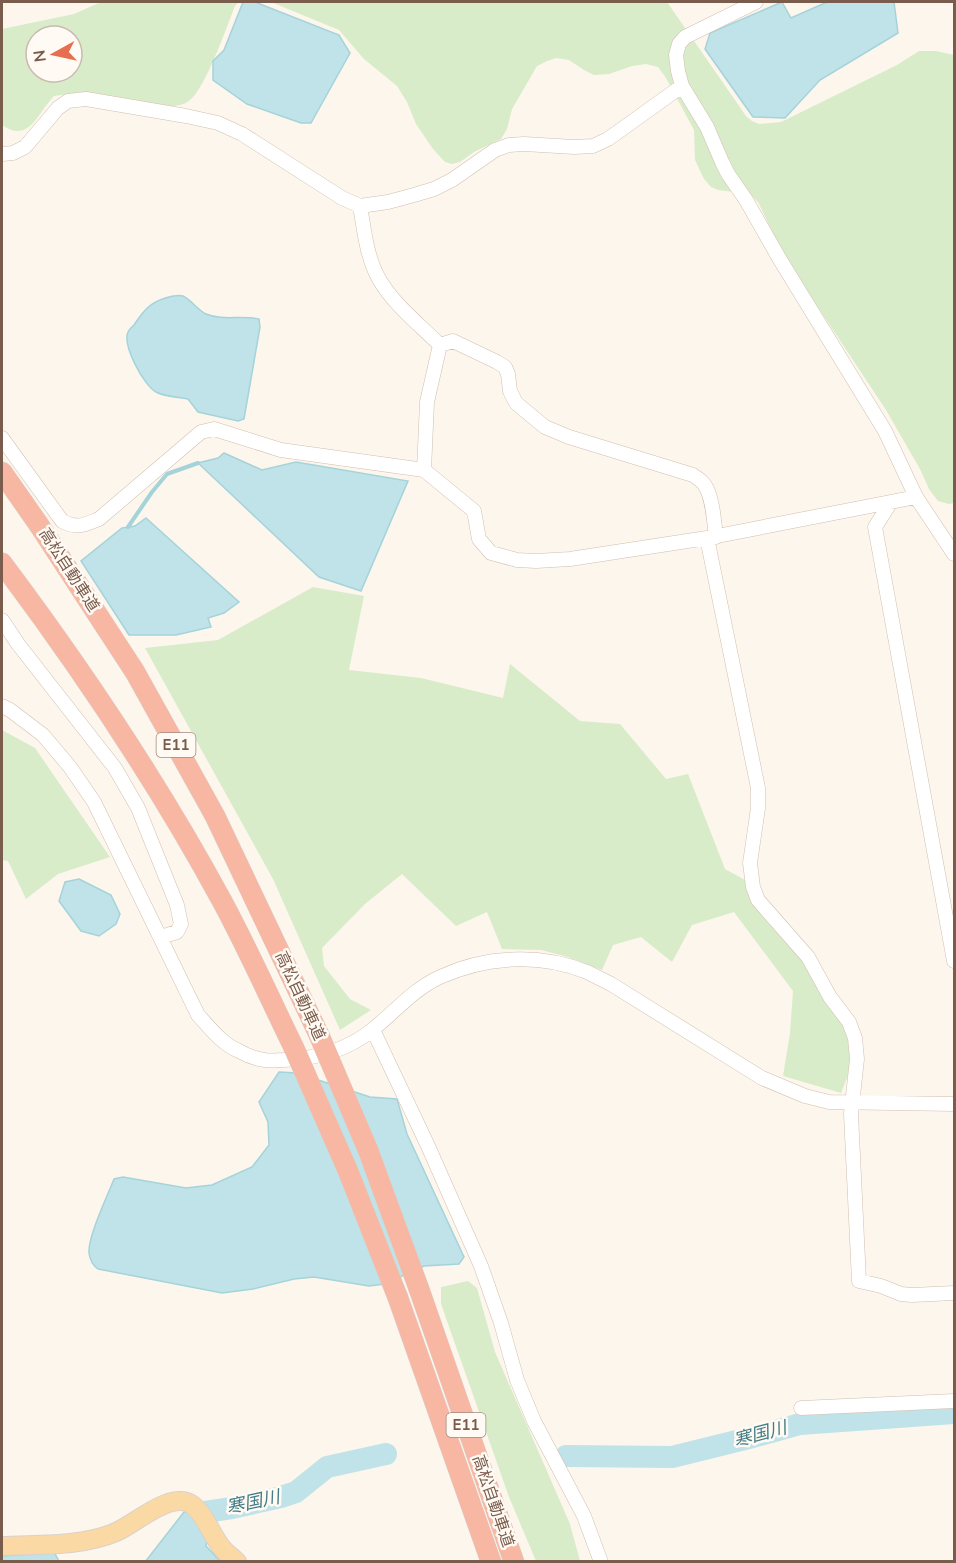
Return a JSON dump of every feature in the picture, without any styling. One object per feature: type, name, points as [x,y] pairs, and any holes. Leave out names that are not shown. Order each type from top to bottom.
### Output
[{"type":"highway","name":"高松自動車道","points":[[2,472],[135,672],[215,816],[319,1035],[368,1150],[516,1562]]},
{"type":"highway","name":"高松自動車道","points":[[2,563],[91,686],[154,783],[223,902],[294,1048],[348,1171],[398,1298],[491,1562]]},
{"type":"main road","points":[[2,1546],[54,1544],[96,1539],[117,1531],[159,1506],[173,1501],[184,1501],[192,1505],[222,1549],[237,1562]]},
{"type":"street","points":[[756,2],[685,37],[676,55],[682,86],[707,127],[728,174],[746,200],[778,258],[885,431],[916,497],[954,554]]},
{"type":"street","points":[[2,154],[13,153],[25,147],[57,108],[68,101],[86,99],[218,123],[242,134],[342,198],[360,206],[388,202],[434,189],[452,180],[495,150],[509,145],[593,146],[608,139],[682,86]]},
{"type":"street","points":[[360,206],[367,247],[378,277],[392,298],[440,345]]},
{"type":"street","points":[[440,345],[453,341],[505,367],[510,391],[516,403],[545,427],[568,437],[693,475],[703,482],[708,490],[711,503],[711,537],[758,788],[758,808],[750,863],[753,887],[758,900],[808,957],[830,997],[849,1022],[855,1038],[857,1059],[851,1103],[859,1281],[901,1294],[954,1293]]},
{"type":"street","points":[[424,470],[427,402],[440,345]]},
{"type":"street","points":[[2,438],[62,521],[70,526],[82,526],[99,519],[201,432],[214,429],[281,450],[424,470],[474,511],[479,539],[491,553],[517,560],[570,559],[711,537],[916,497]]},
{"type":"street","points":[[891,502],[875,527],[954,962]]},
{"type":"street","points":[[2,620],[18,644],[115,768],[138,808],[177,905],[181,924],[177,932],[161,937]]},
{"type":"street","points":[[2,706],[43,735],[70,767],[94,802],[198,1015],[214,1034],[237,1051],[265,1060],[322,1055],[353,1044],[373,1030],[417,990],[439,978],[461,969],[499,960],[527,959],[586,972],[611,984],[762,1078],[784,1088],[829,1102],[954,1104]]},
{"type":"street","points":[[373,1030],[482,1266],[517,1380],[534,1421],[584,1516],[601,1562]]},
{"type":"street","points":[[801,1408],[954,1401]]},
{"type":"green space","points":[[101,2],[239,2],[235,6],[202,84],[189,101],[169,106],[90,93],[54,96],[32,124],[19,131],[2,125],[2,29],[24,24],[24,84],[84,84],[84,24],[26,24],[74,14]]},
{"type":"green space","points":[[271,2],[667,2],[746,116],[759,124],[781,122],[897,65],[919,51],[936,51],[954,55],[954,503],[938,501],[929,489],[886,410],[792,268],[758,202],[750,194],[718,190],[711,187],[704,179],[695,160],[694,130],[658,67],[646,64],[609,74],[594,75],[569,60],[556,58],[547,61],[537,66],[512,109],[507,129],[501,139],[474,152],[460,162],[452,164],[445,162],[433,149],[416,124],[397,86],[364,59],[339,30]]},
{"type":"green space","points":[[313,587],[364,596],[349,670],[421,678],[503,698],[510,664],[580,721],[620,724],[666,779],[688,774],[725,869],[745,880],[847,1026],[852,1065],[841,1093],[783,1076],[790,1033],[793,991],[734,912],[692,925],[672,962],[641,937],[613,945],[602,970],[541,950],[502,949],[487,912],[456,926],[402,874],[365,904],[322,948],[324,966],[350,999],[371,1010],[340,1030],[273,879],[145,648],[218,640]]},
{"type":"green space","points":[[2,730],[35,748],[110,857],[58,874],[26,899],[8,861],[2,860]]},
{"type":"green space","points":[[468,1281],[477,1288],[495,1352],[570,1524],[580,1561],[536,1561],[509,1497],[441,1304],[441,1287]]},
{"type":"water","points":[[243,2],[255,2],[339,35],[350,53],[311,123],[301,123],[247,104],[213,80],[213,61],[224,50]]},
{"type":"water","points":[[782,2],[791,18],[827,2],[894,2],[898,33],[820,80],[785,118],[753,117],[705,49],[710,33]]},
{"type":"water","points":[[173,296],[183,296],[203,312],[212,316],[259,319],[260,327],[244,419],[238,421],[198,412],[188,399],[156,392],[140,374],[128,346],[128,332],[150,306]]},
{"type":"water","points":[[224,453],[262,470],[296,462],[408,481],[361,591],[319,577],[198,463],[218,458]]},
{"type":"water","points":[[146,518],[239,602],[224,613],[208,618],[211,627],[176,635],[129,635],[81,561],[122,528],[135,526]]},
{"type":"water","points":[[79,879],[111,895],[120,914],[116,924],[99,936],[81,931],[59,901],[65,882]]},
{"type":"water","points":[[279,1072],[297,1073],[370,1097],[397,1099],[407,1134],[464,1257],[459,1264],[424,1266],[385,1284],[369,1286],[314,1277],[222,1293],[98,1269],[90,1258],[90,1246],[114,1179],[123,1177],[186,1188],[212,1185],[252,1167],[269,1145],[268,1122],[259,1102]]},
{"type":"water","points":[[193,1511],[209,1532],[206,1546],[220,1561],[145,1562],[184,1512]]},
{"type":"water","points":[[54,1552],[59,1561],[2,1562],[2,1556]]},
{"type":"waterway","points":[[128,527],[167,474],[198,463]]},
{"type":"waterway","name":"寒国川","points":[[566,1456],[672,1457],[800,1424],[954,1413]]},
{"type":"waterway","name":"寒国川","points":[[189,1528],[205,1512],[281,1497],[296,1492],[327,1467],[386,1454]]}]
